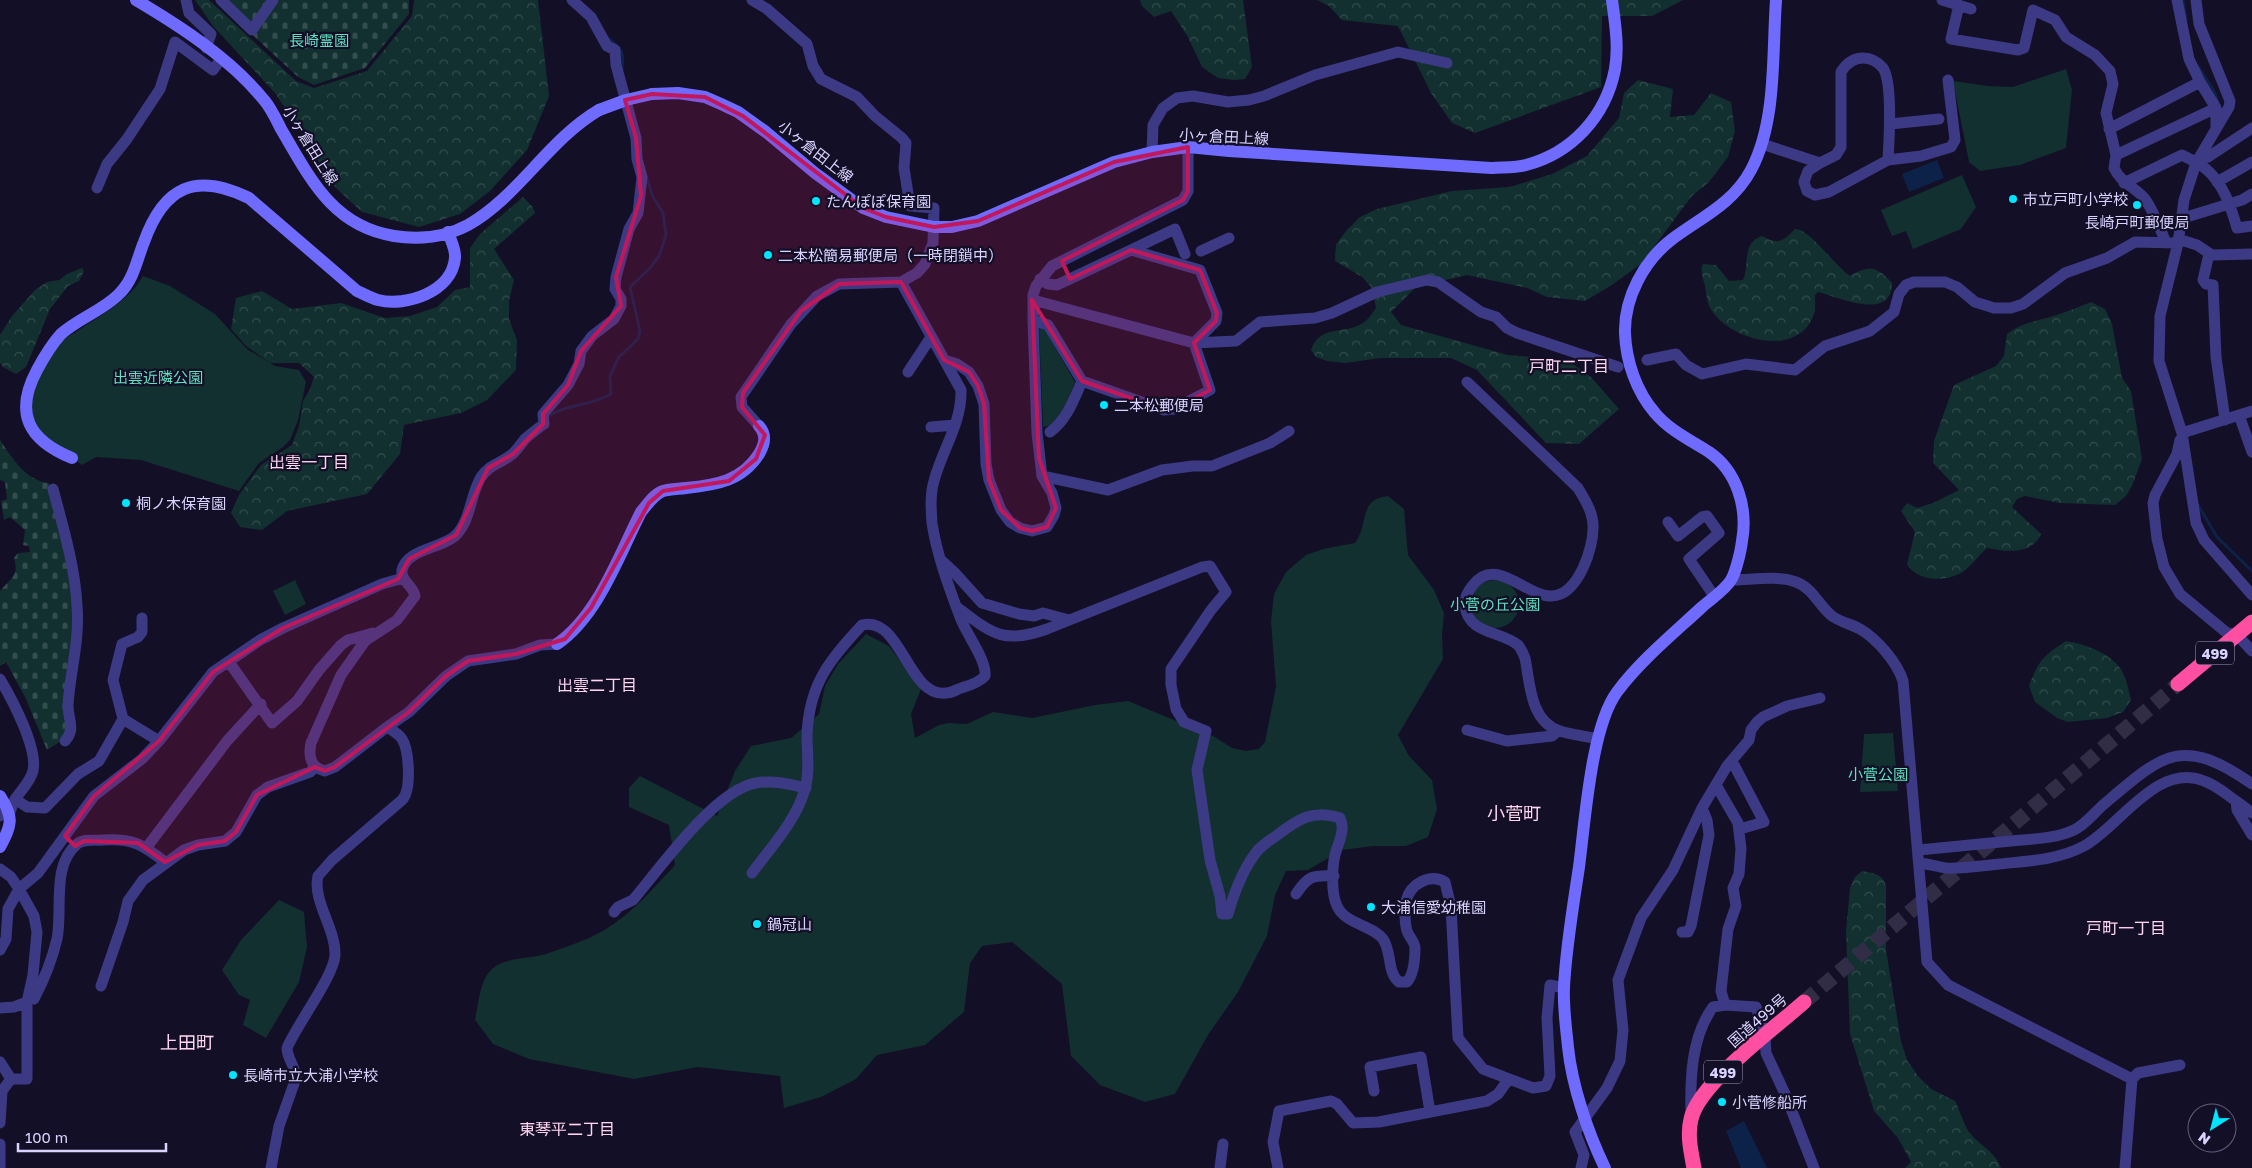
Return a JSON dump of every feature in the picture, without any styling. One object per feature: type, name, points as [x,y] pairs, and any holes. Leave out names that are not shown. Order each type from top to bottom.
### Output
[{"type":"highway","name":"499","points":[[2178,684],[2252,622]]},
{"type":"highway","name":"国道499号","points":[[1694,1168],[1689,1133],[1691,1118],[1699,1100],[1709,1086],[1804,1002]]},
{"type":"street","name":"小ヶ倉田上線","points":[[136,0],[177,24],[243,77],[265,101],[310,180],[325,200],[339,212],[356,224],[387,235],[423,238],[467,225],[494,205],[575,125],[599,110],[626,100],[652,94],[678,93],[705,97],[738,112],[863,208],[886,217],[934,227],[952,227],[978,222],[1114,162],[1152,152],[1188,147],[1229,152],[1491,168],[1525,165],[1554,154],[1579,137],[1602,108],[1615,70],[1617,50],[1612,0]]},
{"type":"street","points":[[186,0],[189,13],[210,34],[206,48]]},
{"type":"street","points":[[221,0],[252,30],[274,0]]},
{"type":"street","points":[[572,0],[591,17],[607,46],[615,50],[616,65],[636,138],[637,159],[642,177],[641,196],[638,213],[629,229],[616,277],[615,289],[621,299],[621,306],[614,319],[592,336],[582,351],[579,364],[568,385],[543,418],[544,424],[526,438],[513,454],[488,468],[480,480],[463,526],[456,535],[448,541],[409,559],[401,572],[416,596],[397,620],[365,641],[338,683],[311,743],[309,752],[315,767],[322,770],[329,771],[418,705],[452,670],[468,661],[516,654],[540,645],[557,644],[577,627],[588,613],[641,512],[649,503],[663,491],[716,484],[737,477],[747,470],[763,448],[765,435],[760,426],[746,413],[741,403],[741,396],[801,311],[816,296],[839,284],[901,282],[917,273],[925,264],[933,243],[934,208],[910,206],[904,168],[906,143],[874,116],[857,97],[821,79],[813,66],[807,44],[767,10],[752,0]]},
{"type":"street","points":[[1605,1168],[1573,1078],[1568,1050],[1564,988],[1587,803],[1598,739],[1606,710],[1615,694],[1643,663],[1731,580],[1742,540],[1743,512],[1739,492],[1728,472],[1718,460],[1666,424],[1649,405],[1631,372],[1625,333],[1626,316],[1631,294],[1651,262],[1673,239],[1716,211],[1729,199],[1750,172],[1762,144],[1769,118],[1776,0]]},
{"type":"street","points":[[1942,0],[1970,8]]},
{"type":"street","points":[[2177,0],[2189,59],[2216,108],[2216,128]]},
{"type":"street","points":[[2196,0],[2199,24],[2230,101],[2197,161],[2184,200],[2160,316],[2159,361],[2182,433],[2196,523],[2204,540],[2252,595]]},
{"type":"street","points":[[1958,5],[1951,39],[2018,50],[2024,48],[2033,10],[2054,20],[2066,37],[2095,55],[2110,71],[2113,84],[2107,106],[2109,129],[2116,155],[2114,168],[2124,183],[2144,198],[2158,223],[2174,242]]},
{"type":"street","points":[[97,188],[107,164],[128,138],[160,89],[175,42],[213,70],[221,60]]},
{"type":"street","points":[[1152,152],[1153,125],[1163,108],[1177,98],[1193,96],[1228,102],[1249,100],[1264,96],[1315,75],[1398,52],[1446,63]]},
{"type":"street","points":[[1888,160],[1890,124],[1884,70],[1878,63],[1870,59],[1857,59],[1850,62],[1844,68],[1840,76],[1841,147],[1836,155],[1808,171],[1804,186],[1812,194],[1829,192],[1888,160],[1921,156],[1951,148],[1955,140],[1948,80]]},
{"type":"street","points":[[2109,129],[2200,82]]},
{"type":"street","points":[[2116,155],[2216,108]]},
{"type":"street","points":[[1890,124],[1939,119]]},
{"type":"street","points":[[2197,161],[2208,157],[2252,128]]},
{"type":"street","points":[[1762,144],[1820,163]]},
{"type":"street","points":[[944,360],[958,364],[970,372],[978,386],[984,404],[986,464],[989,480],[1001,510],[1010,522],[1020,528],[1032,532],[1047,527],[1054,515],[1054,500],[1042,476],[1037,433],[1033,320],[1033,300],[1036,286],[1052,266],[1183,200],[1188,190],[1188,147]]},
{"type":"street","points":[[2124,183],[2182,155],[2197,161],[2217,182],[2230,203],[2237,228],[2252,226]]},
{"type":"street","points":[[2217,182],[2252,162]]},
{"type":"street","points":[[72,458],[56,452],[35,434],[30,426],[25,412],[26,395],[31,380],[53,342],[61,334],[120,293],[136,268],[152,220],[168,200],[177,193],[187,187],[209,184],[231,189],[249,198],[357,291],[378,300],[396,302],[414,300],[443,282],[454,263],[455,256],[448,232]]},
{"type":"street","points":[[2180,219],[2242,200],[2252,194]]},
{"type":"street","points":[[1040,279],[1048,284],[1057,285],[1175,229],[1185,254]]},
{"type":"street","points":[[1201,251],[1229,238]]},
{"type":"street","points":[[1647,360],[1676,354],[1686,365],[1702,374],[1746,364],[1795,370],[1825,346],[1870,331],[1894,312],[1899,294],[1906,285],[1914,282],[1945,282],[1957,287],[1975,302],[1994,308],[2011,308],[2023,304],[2065,273],[2107,258],[2135,242],[2174,242],[2197,245],[2209,254],[2226,256],[2252,254]]},
{"type":"street","points":[[1131,250],[1200,270],[1217,313],[1216,321],[1194,343]]},
{"type":"street","points":[[2209,254],[2203,280],[2213,285],[2216,358],[2225,420]]},
{"type":"street","points":[[1033,300],[1194,343],[1236,341],[1260,322],[1315,318],[1332,313],[1377,292],[1427,280],[1438,282],[1481,312],[1496,318],[1507,328],[1517,333],[1618,367]]},
{"type":"street","points":[[752,873],[788,824],[806,788],[808,722],[816,686],[827,664],[862,625],[873,624],[885,629],[901,654],[930,690],[945,694],[985,676],[984,667],[964,629],[947,583],[932,523],[933,482],[962,402],[961,390],[901,282]]},
{"type":"street","points":[[1033,320],[1048,325],[1082,381],[1164,410],[1174,409],[1210,390],[1194,343]]},
{"type":"street","points":[[908,372],[931,337]]},
{"type":"street","points":[[1050,432],[1065,417],[1082,381]]},
{"type":"street","points":[[1467,382],[1578,488],[1589,508],[1593,525],[1592,543],[1584,566],[1570,589],[1563,594],[1549,596],[1524,587],[1506,576],[1496,574],[1478,580],[1465,599],[1465,607],[1469,618],[1477,626],[1509,640],[1518,645],[1522,650],[1535,709],[1542,719],[1558,731],[1598,739]]},
{"type":"street","points":[[2182,433],[2252,411]]},
{"type":"street","points":[[2240,415],[2252,452]]},
{"type":"street","points":[[931,427],[955,425]]},
{"type":"street","points":[[1042,476],[1108,490],[1162,470],[1193,466],[1212,466],[1270,443],[1289,431]]},
{"type":"street","points":[[2182,433],[2177,454],[2155,494],[2153,502],[2157,539],[2164,567],[2180,594],[2228,633],[2237,636],[2252,651]]},
{"type":"street","points":[[53,489],[73,575],[77,606],[76,652],[68,708],[72,726],[71,735],[65,741]]},
{"type":"street","points":[[1668,522],[1678,536],[1702,517],[1707,516],[1718,533],[1689,559],[1714,596]]},
{"type":"street","points":[[940,560],[954,572],[982,603],[1019,614],[1034,616],[1043,613],[1069,620]]},
{"type":"street","points":[[957,606],[994,633],[1013,637],[1033,635],[1202,567],[1210,566],[1226,592],[1211,610],[1171,669],[1171,685],[1176,709],[1184,722],[1206,731],[1197,770],[1210,860],[1220,896],[1222,914],[1228,914],[1236,886],[1258,850],[1303,818],[1315,814],[1327,814],[1340,818],[1343,824],[1335,857],[1334,876],[1337,906],[1345,916],[1382,938],[1388,951],[1394,977],[1403,983],[1407,982],[1412,974],[1415,946],[1407,930],[1406,900],[1412,888],[1423,881],[1434,878],[1445,882],[1451,907],[1458,1038],[1483,1069],[1508,1080],[1540,1088],[1546,1086],[1549,1082],[1547,1018],[1550,985],[1564,988]]},
{"type":"street","points":[[0,950],[6,939],[8,909],[19,889],[38,873],[94,796],[142,760],[159,742],[213,672],[283,628],[382,584],[403,578]]},
{"type":"street","points":[[1731,580],[1779,579],[1798,582],[1814,595],[1831,616],[1860,629],[1870,637],[1884,650],[1897,667],[1904,681],[1927,962],[1948,985],[2132,1079]]},
{"type":"street","points":[[142,618],[142,632],[138,637],[122,644],[113,680],[123,719],[159,742]]},
{"type":"street","points":[[229,662],[261,704],[272,723],[298,701],[319,670],[348,640],[376,632]]},
{"type":"street","points":[[0,679],[12,699],[29,740],[33,770],[25,788],[5,814]]},
{"type":"street","points":[[1581,1168],[1584,1155],[1575,1132],[1607,1088],[1620,1061],[1623,1030],[1618,985],[1619,974],[1641,918],[1673,870],[1702,808],[1732,761],[1749,740],[1753,727],[1763,717],[1796,703],[1813,701],[1820,698]]},
{"type":"street","points":[[147,848],[227,741],[261,704]]},
{"type":"street","points":[[16,798],[27,807],[45,808],[78,774],[99,761],[123,719]]},
{"type":"street","points":[[271,1168],[279,1126],[296,1078],[296,1070],[287,1053],[287,1048],[328,976],[335,957],[328,920],[318,894],[318,876],[332,860],[402,800],[408,791],[405,744],[401,737],[387,727]]},
{"type":"street","points":[[1467,730],[1508,741],[1552,736],[1558,731]]},
{"type":"street","points":[[1919,850],[2050,837],[2075,830],[2134,779],[2157,762],[2173,756],[2196,756],[2218,763],[2252,784]]},
{"type":"street","points":[[1732,761],[1764,822],[1740,829]]},
{"type":"street","points":[[101,986],[128,901],[143,880],[165,862],[184,850],[198,845],[225,841],[236,832],[257,795],[268,787],[310,772],[315,767]]},
{"type":"street","points":[[1920,863],[1947,868],[2056,857],[2097,838],[2149,792],[2177,778],[2192,777],[2204,781],[2252,813]]},
{"type":"street","points":[[614,912],[618,907],[634,900],[653,875],[702,819],[736,791],[756,783],[779,782],[806,788]]},
{"type":"street","points":[[1716,785],[1740,829],[1742,859],[1733,888],[1736,906],[1728,929],[1721,990],[1725,1004]]},
{"type":"street","points":[[0,796],[9,830],[0,847]]},
{"type":"street","points":[[2236,801],[2236,810],[2252,835]]},
{"type":"street","points":[[1682,932],[1688,932],[1691,926],[1709,835],[1707,820],[1702,808]]},
{"type":"street","points":[[65,836],[75,846]]},
{"type":"street","points":[[0,1008],[14,1007],[31,1001],[45,980],[57,937],[62,870],[68,855],[75,846],[84,841],[128,840],[147,848],[165,862]]},
{"type":"street","points":[[0,869],[11,877],[19,889],[34,916],[37,932],[27,1079],[11,1078]]},
{"type":"street","points":[[1296,894],[1305,881],[1315,875],[1334,876]]},
{"type":"street","points":[[1691,1118],[1690,1095],[1699,1034],[1713,1007],[1725,1004],[1756,1007],[1765,1036],[1766,1053],[1786,1096],[1814,1168]]},
{"type":"street","points":[[1374,1091],[1370,1068],[1421,1057],[1430,1112]]},
{"type":"street","points":[[0,1062],[11,1078]]},
{"type":"street","points":[[2125,1168],[2132,1079],[2138,1073],[2180,1065]]},
{"type":"street","points":[[0,1123],[2,1091],[11,1078]]},
{"type":"street","points":[[1278,1168],[1273,1142],[1280,1111],[1331,1101],[1337,1104],[1348,1120],[1358,1124],[1487,1101],[1498,1094],[1508,1080]]},
{"type":"street","points":[[0,1144],[0,1168]]},
{"type":"street","points":[[1220,1168],[1223,1144]]},
{"type":"highlighted area","points":[[652,94],[705,97],[743,116],[863,208],[886,217],[934,227],[978,221],[1114,162],[1188,147],[1188,191],[1183,200],[1062,261],[1070,279],[1131,250],[1200,270],[1217,313],[1216,321],[1194,343],[1210,390],[1174,409],[1164,410],[1082,381],[1032,300],[1039,458],[1056,508],[1047,527],[1032,531],[1020,528],[1001,510],[989,480],[984,404],[978,386],[969,372],[944,360],[901,282],[839,284],[801,311],[743,393],[742,407],[765,435],[756,459],[729,481],[663,491],[649,503],[591,608],[565,639],[516,654],[468,661],[446,676],[409,712],[335,767],[325,771],[315,767],[257,795],[236,832],[225,841],[198,845],[165,862],[138,843],[84,841],[75,846],[65,836],[94,796],[159,741],[213,672],[283,628],[398,579],[409,559],[456,535],[488,468],[513,454],[543,424],[543,414],[568,385],[581,351],[621,306],[616,277],[641,196],[636,138],[625,100]]},
{"type":"green space","points":[[195,0],[209,0],[296,81],[314,88],[367,71],[412,16],[414,0],[538,0],[549,96],[527,150],[490,191],[460,214],[419,227],[362,212],[336,188],[324,173],[312,148],[275,93],[213,26]]},
{"type":"green space","name":"長崎霊園","points":[[215,0],[409,0],[409,14],[365,68],[314,85],[298,77]]},
{"type":"green space","points":[[1140,0],[1243,0],[1252,67],[1245,79],[1218,78],[1202,67],[1188,37],[1171,11],[1154,17],[1142,6]]},
{"type":"green space","points":[[1317,0],[1683,0],[1652,16],[1602,16],[1601,87],[1475,133],[1452,123],[1431,93],[1398,26],[1342,20],[1329,6]]},
{"type":"green space","points":[[2066,69],[2072,90],[2066,148],[2020,165],[1980,171],[1969,162],[1953,81],[2013,87]]},
{"type":"green space","points":[[1638,80],[1673,89],[1670,117],[1694,115],[1711,93],[1731,102],[1735,131],[1728,157],[1709,182],[1691,197],[1642,263],[1612,285],[1585,301],[1547,297],[1527,288],[1467,275],[1416,287],[1391,312],[1401,325],[1508,355],[1567,360],[1591,377],[1619,409],[1579,444],[1546,443],[1477,370],[1451,358],[1381,358],[1345,363],[1327,361],[1316,357],[1311,350],[1320,337],[1333,331],[1356,327],[1369,318],[1376,308],[1372,288],[1362,277],[1335,261],[1336,244],[1360,217],[1377,209],[1452,191],[1510,187],[1552,174],[1587,156],[1619,118],[1624,93]]},
{"type":"green space","points":[[1962,175],[1976,207],[1961,229],[1913,249],[1906,231],[1892,236],[1881,210]]},
{"type":"green space","points":[[523,197],[532,206],[535,213],[494,249],[514,280],[509,301],[509,319],[517,340],[516,370],[487,400],[461,413],[404,425],[400,454],[367,494],[287,511],[262,530],[240,527],[231,513],[239,495],[261,465],[292,445],[299,426],[303,401],[314,377],[299,363],[270,363],[246,346],[231,329],[236,298],[262,291],[292,309],[341,303],[385,318],[410,316],[437,307],[455,290],[470,287],[470,248],[480,234]]},
{"type":"green space","points":[[1795,229],[1808,235],[1850,276],[1868,269],[1877,270],[1882,273],[1892,283],[1890,295],[1883,302],[1862,304],[1818,292],[1815,295],[1814,314],[1806,328],[1794,337],[1780,341],[1747,336],[1719,320],[1710,308],[1707,300],[1702,275],[1703,264],[1716,265],[1729,281],[1743,280],[1747,255],[1755,239],[1762,236],[1772,241],[1780,241]]},
{"type":"green space","points":[[82,268],[84,271],[79,281],[68,286],[50,309],[26,367],[16,374],[3,367],[0,363],[0,335],[12,316],[35,290],[47,282],[59,280],[67,274]]},
{"type":"green space","name":"出雲近隣公園","points":[[143,276],[170,286],[215,314],[247,349],[275,366],[299,370],[306,382],[298,420],[290,440],[259,463],[239,491],[141,460],[96,457],[82,465],[50,443],[34,426],[31,417],[33,394],[42,370],[54,349],[63,339],[104,314],[122,300]]},
{"type":"green space","points":[[2091,302],[2105,309],[2112,324],[2122,378],[2131,391],[2142,459],[2132,486],[2126,496],[2115,505],[2060,503],[2025,496],[2017,499],[2012,507],[2041,534],[2031,546],[2025,549],[2010,551],[1987,548],[1964,571],[1950,577],[1934,579],[1918,575],[1907,564],[1915,532],[1901,511],[1907,503],[1917,508],[1933,503],[1959,490],[1933,463],[1934,441],[1954,385],[1996,366],[2004,356],[2007,334],[2012,330]]},
{"type":"green space","points":[[1039,327],[1045,330],[1075,382],[1061,416],[1056,422],[1043,427]]},
{"type":"green space","points":[[0,440],[20,468],[33,478],[49,483],[64,543],[75,604],[70,728],[61,741],[47,750],[26,699],[6,662],[0,666],[0,591],[15,573],[14,558],[18,553],[30,552],[29,546],[23,545],[25,530],[10,517],[4,520],[1,501],[7,499],[5,482],[0,480]]},
{"type":"green space","points":[[1388,496],[1404,509],[1408,555],[1434,590],[1444,613],[1443,659],[1398,735],[1409,756],[1432,780],[1437,809],[1428,837],[1406,846],[1373,846],[1342,850],[1308,870],[1286,871],[1275,895],[1267,936],[1238,992],[1208,1035],[1175,1094],[1145,1102],[1100,1085],[1071,1056],[1062,984],[1012,942],[982,946],[970,963],[964,1012],[925,1045],[877,1055],[856,1079],[821,1097],[784,1108],[780,1076],[698,1067],[634,1079],[529,1059],[493,1044],[475,1020],[484,980],[496,966],[510,961],[546,954],[602,931],[636,906],[675,865],[669,825],[629,807],[629,788],[640,776],[717,816],[735,771],[751,746],[791,738],[819,714],[825,686],[838,664],[866,634],[889,646],[921,689],[911,714],[915,738],[939,725],[949,723],[967,724],[993,712],[1032,718],[1095,705],[1128,701],[1215,737],[1232,748],[1246,751],[1259,749],[1265,742],[1276,687],[1271,621],[1274,594],[1286,572],[1306,555],[1323,549],[1355,543],[1368,507],[1379,498]]},
{"type":"green space","points":[[295,580],[306,604],[285,615],[273,591]]},
{"type":"green space","name":"小菅の丘公園","points":[[1495,580],[1504,582],[1512,587],[1517,595],[1519,604],[1517,613],[1512,621],[1504,626],[1495,628],[1486,626],[1478,621],[1473,613],[1471,604],[1473,595],[1478,587],[1486,582]]},
{"type":"green space","points":[[2066,641],[2098,651],[2119,666],[2126,679],[2131,700],[2123,712],[2107,718],[2068,722],[2057,718],[2035,702],[2029,686],[2039,664],[2047,655]]},
{"type":"green space","name":"小菅公園","points":[[1893,733],[1898,791],[1860,792],[1864,734]]},
{"type":"green space","points":[[1862,871],[1874,873],[1883,879],[1886,886],[1886,950],[1901,1041],[1907,1060],[1918,1076],[1931,1089],[1955,1101],[1968,1130],[1995,1157],[2001,1168],[1905,1168],[1911,1162],[1898,1138],[1874,1111],[1850,1034],[1846,932],[1850,888],[1855,877]]},
{"type":"green space","points":[[279,900],[304,912],[307,947],[299,982],[266,1038],[243,1025],[250,1000],[239,995],[222,970],[241,940]]},
{"type":"water","points":[[1937,160],[1944,178],[1909,192],[1902,174]]},
{"type":"water","name":"小菅修船所","points":[[1744,1121],[1767,1168],[1741,1168],[1726,1131]]},
{"type":"waterway","points":[[2183,0],[2186,19]]},
{"type":"waterway","points":[[608,38],[621,51],[623,59],[622,70]]},
{"type":"waterway","points":[[2198,66],[2214,91],[2218,102]]},
{"type":"waterway","points":[[547,417],[562,410],[595,401],[611,394],[610,376],[619,357],[638,339],[640,331],[630,287],[650,268],[659,256],[666,235],[663,213],[653,197],[646,176]]},
{"type":"waterway","points":[[2198,505],[2217,537],[2252,571]]},
{"type":"tunnel","points":[[1804,1002],[2178,684]]},
{"type":"place","name":"市立戸町小学校","points":[[2013,199]]},
{"type":"place","name":"たんぽぽ保育園","points":[[816,201]]},
{"type":"place","name":"長崎戸町郵便局","points":[[2137,205]]},
{"type":"place","name":"二本松簡易郵便局（一時閉鎖中）","points":[[768,255]]},
{"type":"place","name":"二本松郵便局","points":[[1104,405]]},
{"type":"place","name":"桐ノ木保育園","points":[[126,503]]},
{"type":"place","name":"大浦信愛幼稚園","points":[[1371,907]]},
{"type":"place","name":"鍋冠山","points":[[757,924]]},
{"type":"place","name":"長崎市立大浦小学校","points":[[233,1075]]},
{"type":"place","name":"小菅修船所","points":[[1722,1102]]},
{"type":"district","name":"戸町二丁目","points":[[1569,366]]},
{"type":"district","name":"出雲一丁目","points":[[309,462]]},
{"type":"district","name":"出雲二丁目","points":[[597,685]]},
{"type":"district","name":"小菅町","points":[[1514,813]]},
{"type":"district","name":"戸町一丁目","points":[[2126,928]]},
{"type":"district","name":"上田町","points":[[187,1042]]},
{"type":"district","name":"東琴平二丁目","points":[[567,1129]]}]
